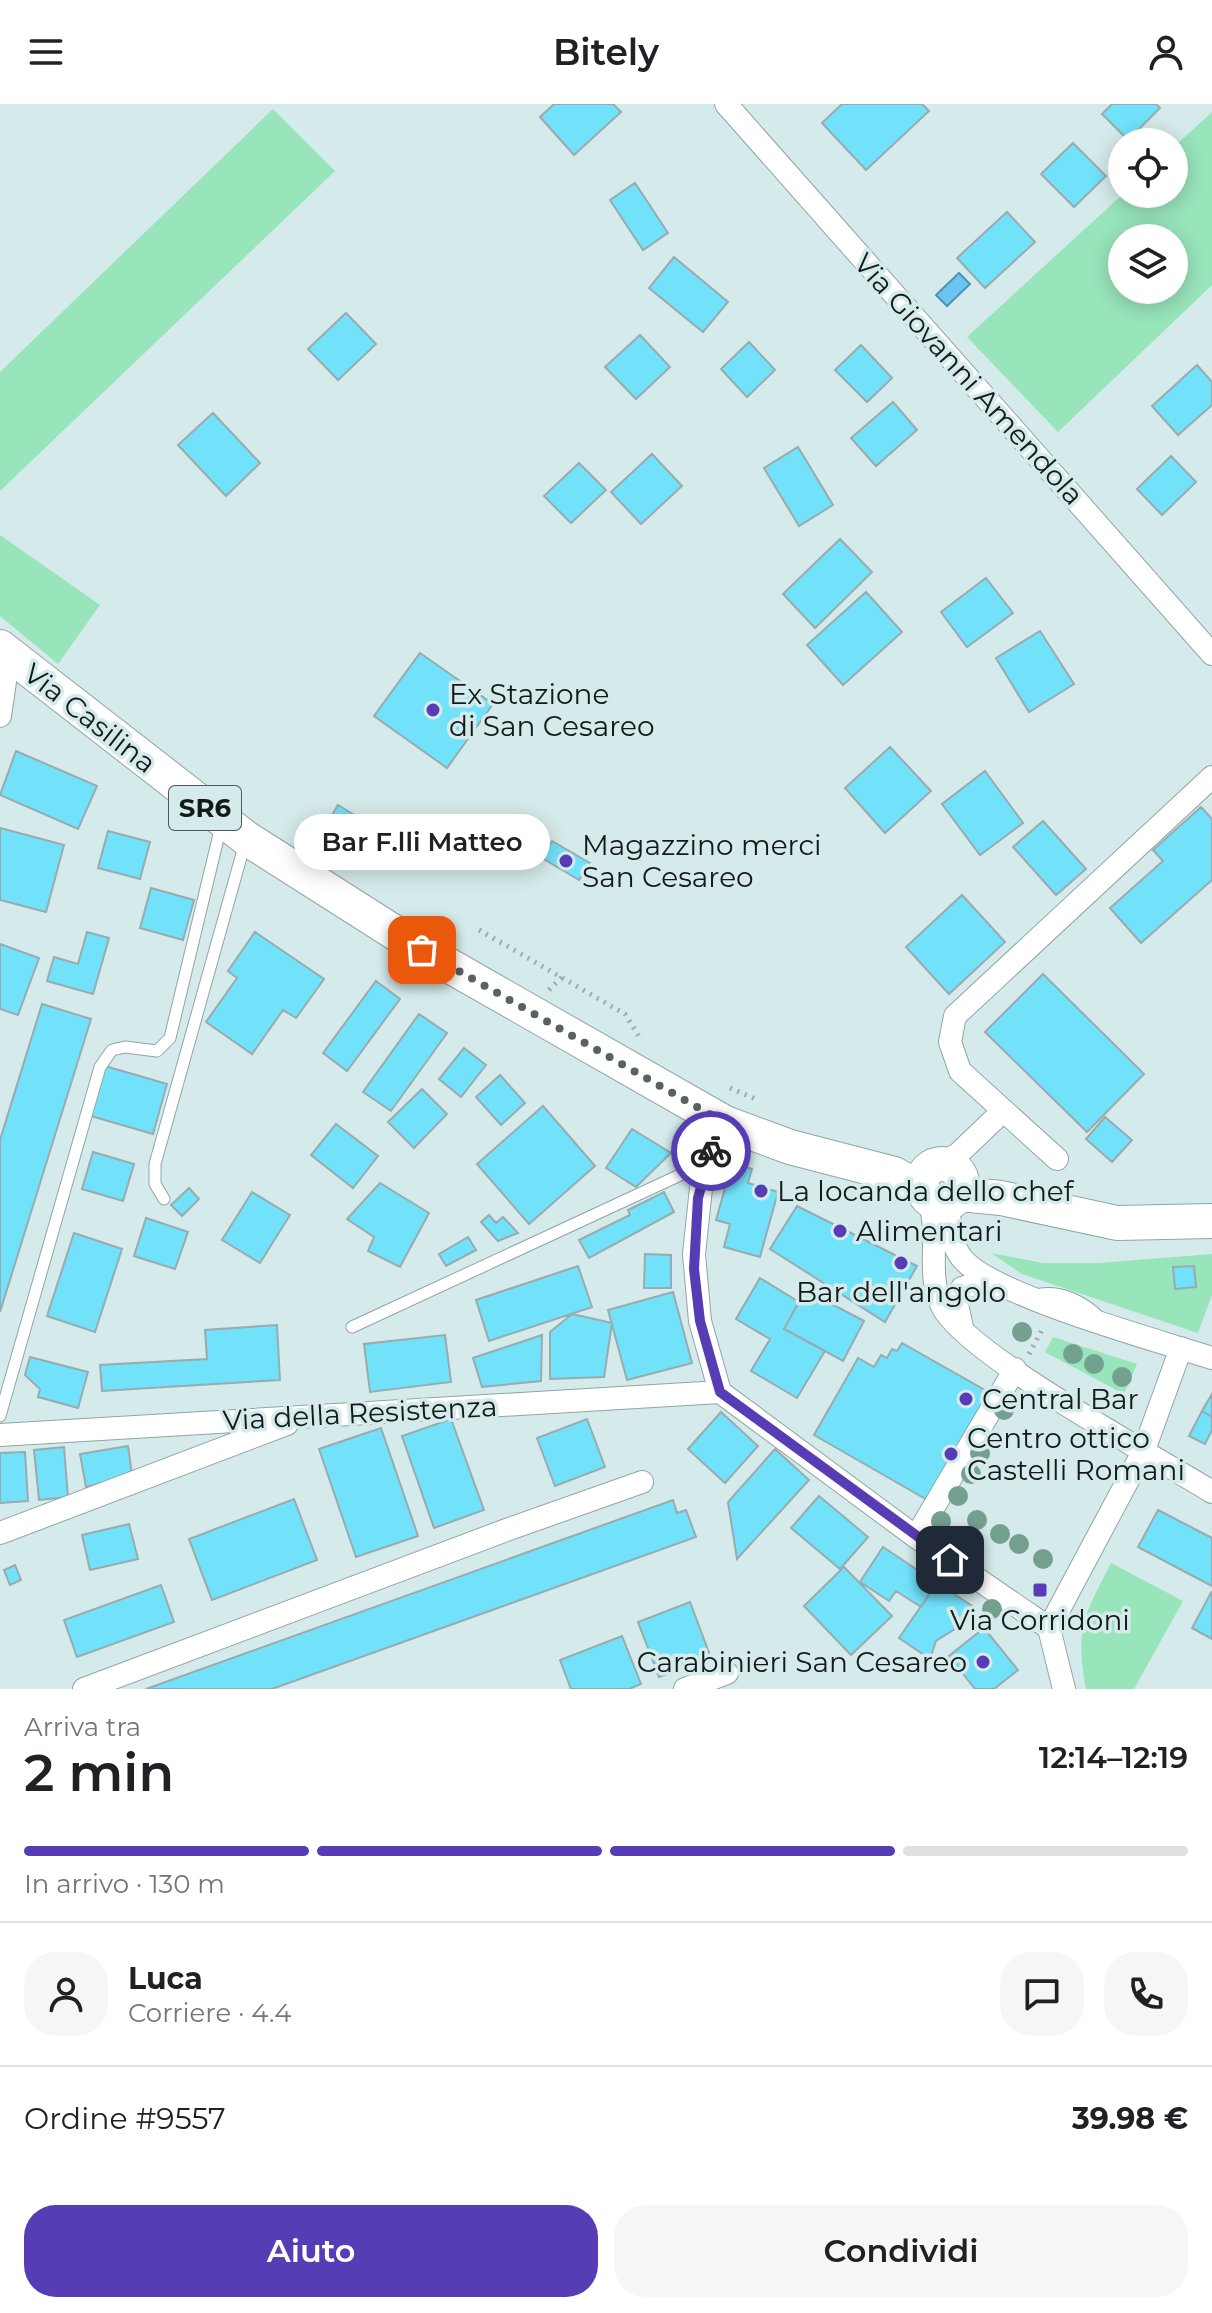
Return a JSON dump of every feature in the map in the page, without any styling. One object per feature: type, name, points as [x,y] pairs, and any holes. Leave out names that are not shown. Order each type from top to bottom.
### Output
[{"type":"main road","name":"Via Casilina","points":[[4,650],[234,830],[422,950],[725,1123],[790,1147],[1117,1223],[1212,1221]]},
{"type":"street","name":"Via Giovanni Amendola","points":[[726,104],[1212,654]]},
{"type":"street","points":[[0,716],[4,650]]},
{"type":"street","points":[[1057,1159],[957,1066],[950,1042],[955,1016],[1212,777]]},
{"type":"street","points":[[1003,1111],[940,1180],[934,1222],[934,1284],[947,1316],[964,1335],[1017,1371],[1212,1492]]},
{"type":"street","points":[[725,1123],[707,1163],[696,1219],[695,1287],[703,1335],[720,1392],[916,1537],[1049,1628],[1064,1689]]},
{"type":"street","points":[[940,1180],[953,1237],[961,1257],[982,1274],[1024,1296]]},
{"type":"street","points":[[964,1335],[956,1300],[962,1288],[984,1284],[1212,1358]]},
{"type":"street","points":[[1049,1628],[1144,1450],[1181,1348]]},
{"type":"street","points":[[916,1537],[1017,1371]]},
{"type":"street","name":"Via della Resistenza","points":[[0,1435],[720,1392]]},
{"type":"street","points":[[0,1533],[308,1416]]},
{"type":"street","points":[[84,1689],[642,1482]]},
{"type":"street","points":[[685,1689],[727,1673]]},
{"type":"lane","points":[[164,1199],[155,1184],[155,1164],[234,830]]},
{"type":"lane","points":[[0,1416],[100,1067],[112,1050],[125,1047],[157,1051],[170,1038],[234,830]]},
{"type":"lane","points":[[352,1327],[707,1163]]},
{"type":"lane","points":[[1024,1296],[1051,1292],[1088,1305],[1109,1324]]},
{"type":"path","points":[[479,930],[625,1014],[647,1050]]},
{"type":"path","points":[[727,1087],[768,1104]]},
{"type":"path","points":[[1017,1371],[1055,1306]]},
{"type":"green space","points":[[273,109],[335,171],[0,491],[0,372]]},
{"type":"green space","points":[[1212,112],[1212,285],[1058,432],[967,337],[1108,208],[1188,208],[1188,134]]},
{"type":"green space","points":[[0,535],[100,605],[58,664],[0,616]]},
{"type":"green space","points":[[991,1253],[1043,1263],[1099,1263],[1212,1254],[1212,1295],[1198,1333],[1022,1274]],"holes":[[[1194,1266],[1195,1287],[1175,1289],[1173,1267]]]},
{"type":"green space","points":[[1053,1337],[1137,1364],[1124,1394],[1045,1352]]},
{"type":"green space","points":[[1111,1563],[1183,1601],[1134,1689],[1086,1689],[1081,1651],[1084,1623]]},
{"type":"water","points":[[959,273],[970,284],[947,306],[936,295]]},
{"type":"building","points":[[554,104],[613,104],[621,112],[574,155],[540,117]]},
{"type":"building","points":[[842,104],[922,104],[929,111],[866,170],[822,123]]},
{"type":"building","points":[[1112,104],[1156,104],[1160,108],[1140,128],[1116,128],[1102,114]]},
{"type":"building","points":[[1073,143],[1106,176],[1074,207],[1041,174]]},
{"type":"building","points":[[635,183],[668,233],[643,250],[610,200]]},
{"type":"building","points":[[1007,212],[1035,242],[985,288],[957,258]]},
{"type":"building","points":[[674,257],[728,302],[703,332],[649,288]]},
{"type":"building","points":[[346,313],[376,344],[338,380],[308,349]]},
{"type":"building","points":[[640,335],[670,367],[636,399],[605,367]]},
{"type":"building","points":[[749,342],[775,370],[747,397],[721,369]]},
{"type":"building","points":[[861,345],[892,378],[867,402],[835,370]]},
{"type":"building","points":[[1197,365],[1212,382],[1212,405],[1178,435],[1152,406]]},
{"type":"building","points":[[893,402],[917,430],[876,466],[851,438]]},
{"type":"building","points":[[213,413],[260,463],[226,496],[178,445]]},
{"type":"building","points":[[798,447],[833,505],[799,526],[764,468]]},
{"type":"building","points":[[652,454],[682,486],[641,524],[611,492]]},
{"type":"building","points":[[1171,456],[1196,482],[1162,515],[1137,489]]},
{"type":"building","points":[[579,463],[606,490],[571,523],[544,496]]},
{"type":"building","points":[[840,539],[872,572],[815,628],[783,594]]},
{"type":"building","points":[[986,578],[1013,613],[967,647],[941,612]]},
{"type":"building","points":[[866,592],[902,632],[843,685],[807,645]]},
{"type":"building","points":[[1040,631],[1074,684],[1029,712],[996,658]]},
{"type":"building","name":"Ex Stazione di San Cesareo","points":[[420,653],[493,704],[447,768],[374,716]]},
{"type":"building","points":[[890,747],[931,791],[885,833],[845,788]]},
{"type":"building","points":[[16,751],[97,786],[78,829],[0,795]]},
{"type":"building","points":[[985,771],[1023,823],[980,855],[942,804]]},
{"type":"building","points":[[338,805],[382,832],[364,861],[321,834]]},
{"type":"building","points":[[1201,807],[1212,819],[1212,880],[1141,943],[1110,908],[1163,861],[1153,850]]},
{"type":"building","points":[[1043,821],[1086,869],[1056,895],[1013,847]]},
{"type":"building","points":[[0,828],[64,845],[46,912],[0,900]]},
{"type":"building","points":[[108,831],[150,842],[140,879],[98,868]]},
{"type":"building","name":"Magazzino merci San Cesareo","points":[[552,841],[590,863],[579,880],[542,858]]},
{"type":"building","points":[[151,888],[194,900],[183,940],[140,928]]},
{"type":"building","points":[[962,895],[1005,942],[949,994],[906,947]]},
{"type":"building","points":[[87,932],[109,938],[93,994],[47,981],[54,957],[78,964]]},
{"type":"building","points":[[255,932],[324,979],[296,1018],[283,1010],[252,1054],[206,1022],[237,978],[228,971]]},
{"type":"building","points":[[0,944],[39,958],[18,1015],[0,1009]]},
{"type":"building","points":[[1043,974],[1144,1074],[1087,1132],[985,1032]]},
{"type":"building","points":[[376,981],[400,999],[347,1071],[323,1053]]},
{"type":"building","points":[[42,1004],[91,1019],[0,1312],[0,1140]]},
{"type":"building","points":[[419,1014],[447,1033],[391,1111],[363,1092]]},
{"type":"building","points":[[464,1048],[486,1065],[461,1097],[439,1079]]},
{"type":"building","points":[[105,1066],[167,1084],[153,1134],[91,1116]]},
{"type":"building","points":[[500,1075],[525,1103],[501,1125],[476,1097]]},
{"type":"building","points":[[422,1089],[447,1114],[414,1148],[388,1122]]},
{"type":"building","points":[[543,1106],[595,1166],[529,1224],[477,1164]]},
{"type":"building","points":[[1105,1117],[1132,1140],[1112,1162],[1086,1139]]},
{"type":"building","points":[[336,1124],[378,1156],[353,1188],[311,1155]]},
{"type":"building","points":[[632,1129],[671,1153],[636,1187],[606,1168]]},
{"type":"building","points":[[93,1152],[134,1164],[123,1201],[82,1189]]},
{"type":"building","points":[[732,1163],[752,1169],[748,1183],[778,1192],[760,1257],[724,1247],[730,1224],[716,1220]]},
{"type":"building","points":[[380,1183],[429,1213],[400,1267],[368,1251],[374,1237],[347,1219]]},
{"type":"building","points":[[189,1188],[199,1199],[182,1216],[171,1205]]},
{"type":"building","points":[[252,1192],[290,1215],[260,1263],[222,1240]]},
{"type":"building","points":[[664,1192],[674,1212],[589,1258],[579,1240],[630,1215],[628,1210]]},
{"type":"building","points":[[797,1206],[917,1266],[885,1322],[770,1249]]},
{"type":"building","points":[[489,1215],[496,1223],[503,1217],[518,1233],[498,1241],[481,1222]]},
{"type":"building","points":[[146,1218],[188,1232],[175,1269],[134,1256]]},
{"type":"building","points":[[74,1233],[122,1249],[95,1332],[47,1316]]},
{"type":"building","points":[[468,1237],[476,1250],[446,1266],[439,1254]]},
{"type":"building","points":[[645,1254],[671,1255],[671,1288],[644,1288]]},
{"type":"building","points":[[578,1266],[592,1307],[489,1341],[476,1300]]},
{"type":"building","points":[[1194,1266],[1196,1287],[1175,1289],[1173,1267]]},
{"type":"building","points":[[760,1278],[799,1302],[784,1329],[825,1351],[797,1398],[751,1371],[770,1339],[736,1319]]},
{"type":"building","points":[[805,1290],[864,1321],[843,1361],[784,1329]]},
{"type":"building","points":[[673,1292],[692,1363],[627,1380],[608,1310]]},
{"type":"building","points":[[572,1314],[612,1323],[604,1377],[550,1379],[550,1332]]},
{"type":"building","points":[[277,1325],[280,1380],[102,1391],[100,1365],[207,1359],[205,1330]]},
{"type":"building","points":[[445,1335],[451,1382],[370,1392],[364,1344]]},
{"type":"building","points":[[542,1335],[541,1381],[482,1387],[473,1358]]},
{"type":"building","points":[[902,1343],[990,1393],[929,1501],[814,1435],[858,1358],[874,1367],[881,1355],[887,1358],[892,1349],[897,1351]]},
{"type":"building","points":[[30,1357],[88,1372],[78,1408],[38,1397],[40,1389],[25,1375]]},
{"type":"building","points":[[1212,1394],[1212,1417],[1202,1411]]},
{"type":"building","points":[[1202,1411],[1212,1417],[1212,1430],[1205,1444],[1189,1436]]},
{"type":"building","points":[[721,1412],[758,1446],[725,1483],[688,1449]]},
{"type":"building","points":[[451,1419],[484,1510],[434,1528],[402,1436]]},
{"type":"building","points":[[587,1419],[605,1467],[555,1486],[537,1438]]},
{"type":"building","points":[[381,1428],[418,1536],[356,1557],[319,1449]]},
{"type":"building","points":[[128,1446],[132,1475],[86,1487],[80,1454]]},
{"type":"building","points":[[64,1447],[68,1497],[39,1500],[34,1450]]},
{"type":"building","points":[[775,1449],[809,1480],[737,1559],[728,1502]]},
{"type":"building","points":[[25,1452],[28,1501],[0,1503],[0,1453]]},
{"type":"building","points":[[819,1496],[868,1537],[840,1569],[791,1528]]},
{"type":"building","points":[[294,1499],[317,1560],[212,1600],[189,1539]]},
{"type":"building","points":[[673,1500],[677,1513],[686,1510],[696,1537],[272,1689],[146,1689]]},
{"type":"building","points":[[1158,1510],[1212,1538],[1212,1586],[1138,1547]]},
{"type":"building","points":[[129,1524],[138,1559],[90,1570],[82,1535]]},
{"type":"building","points":[[883,1547],[937,1583],[921,1607],[896,1591],[889,1601],[860,1582]]},
{"type":"building","points":[[15,1565],[21,1580],[10,1585],[4,1570]]},
{"type":"building","points":[[844,1567],[892,1616],[851,1655],[804,1606]]},
{"type":"building","points":[[937,1583],[974,1607],[958,1627],[936,1641],[930,1659],[899,1638]]},
{"type":"building","points":[[161,1585],[174,1622],[77,1657],[64,1620]]},
{"type":"building","points":[[1212,1591],[1212,1639],[1192,1628]]},
{"type":"building","points":[[690,1602],[711,1658],[659,1677],[638,1622]]},
{"type":"building","points":[[984,1628],[1018,1670],[994,1689],[975,1689],[949,1656]]},
{"type":"building","points":[[622,1636],[641,1684],[629,1689],[571,1689],[560,1660]]},
{"type":"way so far","points":[[422,950],[725,1123],[711,1151]]},
{"type":"place","name":"Ex Stazione di San Cesareo","points":[[433,710]]},
{"type":"place","name":"Magazzino merci San Cesareo","points":[[566,861]]},
{"type":"place","name":"Bar F.lli Matteo","points":[[422,950]]},
{"type":"place","name":"La locanda dello chef","points":[[761,1191]]},
{"type":"place","name":"Alimentari","points":[[840,1231]]},
{"type":"place","name":"Bar dell'angolo","points":[[901,1263]]},
{"type":"place","name":"Central Bar","points":[[966,1399]]},
{"type":"place","name":"Centro ottico Castelli Romani","points":[[951,1454]]},
{"type":"place","name":"Via Corridoni","points":[[1040,1590]]},
{"type":"place","name":"Carabinieri San Cesareo","points":[[983,1662]]},
{"type":"route","points":[[711,1151],[698,1198],[694,1269],[700,1321],[720,1392],[950,1560]]}]
